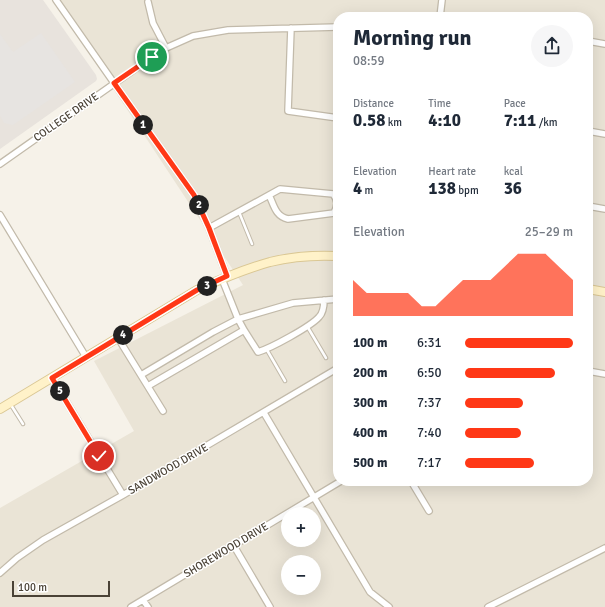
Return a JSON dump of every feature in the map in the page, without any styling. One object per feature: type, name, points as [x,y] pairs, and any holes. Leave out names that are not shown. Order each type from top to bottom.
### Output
[{"type":"street","points":[[56,0],[194,195],[209,228],[238,320],[258,352],[266,350],[307,326],[319,317],[324,308],[324,300]]},
{"type":"street","points":[[441,12],[442,0]]},
{"type":"street","points":[[148,2],[153,23],[166,48]]},
{"type":"street","name":"COLLEGE DRIVE","points":[[0,164],[166,48],[193,36],[228,30],[333,27]]},
{"type":"street","points":[[291,28],[288,111],[333,117]]},
{"type":"street","points":[[593,43],[605,44]]},
{"type":"street","points":[[593,132],[605,134]]},
{"type":"street","points":[[209,228],[280,190],[333,194]]},
{"type":"street","points":[[269,195],[277,214],[282,218],[288,219],[333,213]]},
{"type":"street","points":[[593,207],[605,209]]},
{"type":"street","points":[[0,216],[86,357]]},
{"type":"street","points":[[0,409],[197,290],[224,278],[271,262],[319,256],[333,256]]},
{"type":"street","points":[[593,291],[605,292]]},
{"type":"street","points":[[141,375],[213,332],[238,320],[293,303],[333,299]]},
{"type":"street","points":[[148,386],[244,330]]},
{"type":"street","points":[[118,338],[163,411]]},
{"type":"street","name":"SANDWOOD DRIVE","points":[[0,573],[17,558],[43,540],[264,413],[333,371]]},
{"type":"street","points":[[593,372],[605,374]]},
{"type":"street","points":[[52,378],[123,495]]},
{"type":"street","points":[[264,413],[370,592],[389,607]]},
{"type":"street","name":"SHOREWOOD DRIVE","points":[[131,607],[333,486]]},
{"type":"street","points":[[414,486],[428,511]]},
{"type":"street","points":[[234,546],[270,607]]},
{"type":"street","points":[[488,607],[605,548]]},
{"type":"street","points":[[143,600],[148,607]]},
{"type":"lane","points":[[239,212],[252,244]]},
{"type":"lane","points":[[307,326],[326,358]]},
{"type":"lane","points":[[266,350],[285,381]]},
{"type":"lane","points":[[10,403],[23,424]]},
{"type":"shaded area","points":[[0,0],[43,0],[96,75],[97,79],[0,149]]},
{"type":"shaded area","points":[[55,0],[605,0],[605,607],[0,607],[0,508],[134,431],[94,361],[243,285]]},
{"type":"shaded area","points":[[41,33],[75,82],[13,125],[4,123],[0,116],[0,34],[13,52]]},
{"type":"route","points":[[99,456],[52,378],[197,290],[227,276],[209,228],[194,195],[114,83],[152,57]]}]
